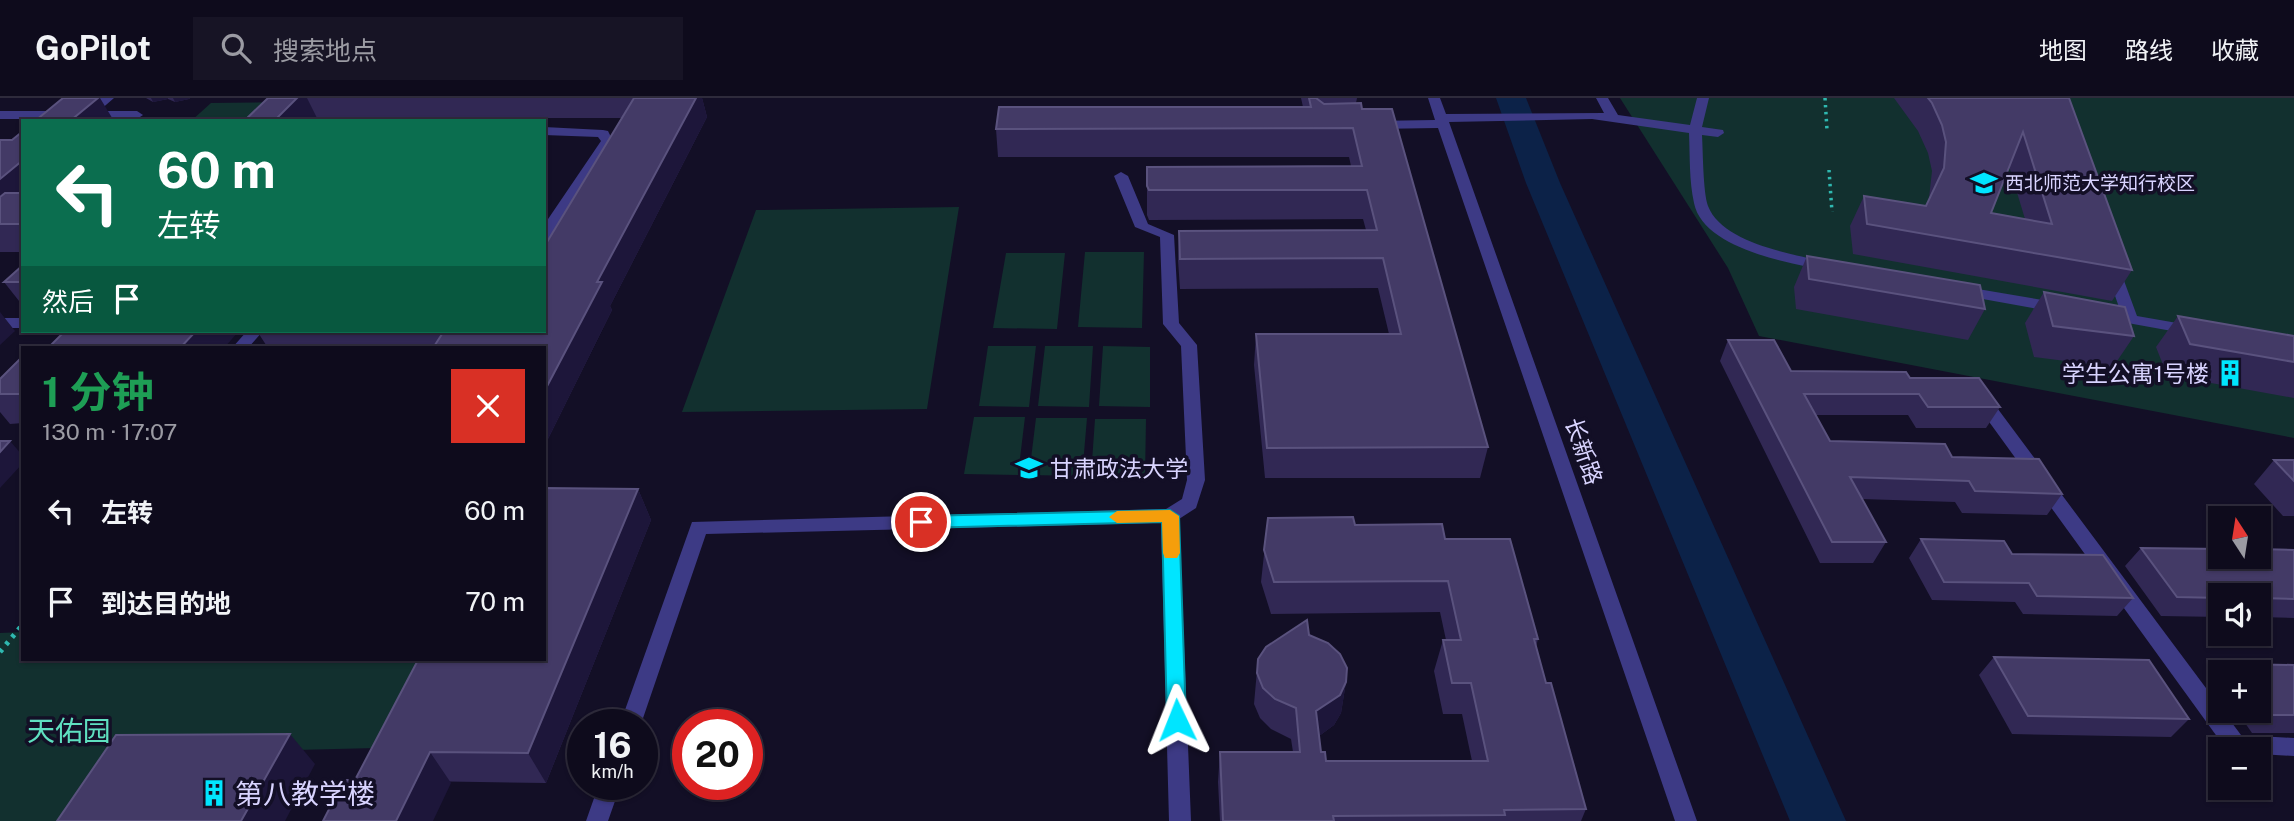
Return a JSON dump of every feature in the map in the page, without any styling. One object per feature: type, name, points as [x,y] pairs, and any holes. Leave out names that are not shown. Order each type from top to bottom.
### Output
[{"type":"street","points":[[87,115],[108,98]]},
{"type":"street","name":"长新路","points":[[1434,98],[1686,821]]},
{"type":"street","points":[[1602,98],[1613,118]]},
{"type":"street","points":[[1703,98],[1695,130],[1702,206],[1714,224],[1738,241],[1770,255],[1851,271]]},
{"type":"street","points":[[0,115],[137,115],[132,119]]},
{"type":"street","points":[[1362,125],[1592,115],[1718,133]]},
{"type":"street","points":[[546,131],[594,132],[603,134],[607,141],[546,233]]},
{"type":"street","points":[[635,709],[699,527],[1170,516],[1190,503],[1196,480],[1189,345],[1171,324],[1167,235],[1142,227],[1121,176]]},
{"type":"street","points":[[2108,254],[2131,320]]},
{"type":"street","points":[[1944,288],[2213,333]]},
{"type":"street","points":[[0,323],[21,323]]},
{"type":"street","points":[[1975,389],[2235,744],[2294,747]]},
{"type":"street","points":[[1170,516],[1180,821]]},
{"type":"street","points":[[597,821],[604,800]]},
{"type":"path","points":[[1825,98],[1827,130]]},
{"type":"path","points":[[1829,170],[1832,212]]},
{"type":"path","points":[[0,652],[21,626]]},
{"type":"green space","name":"西北师范大学知行校区","points":[[1620,98],[2294,98],[2294,438],[1759,336],[1728,268]]},
{"type":"green space","points":[[294,102],[278,119],[193,119],[211,103]]},
{"type":"green space","points":[[959,207],[927,409],[682,412],[756,210]]},
{"type":"green space","points":[[1085,252],[1144,252],[1142,328],[1078,327]]},
{"type":"green space","points":[[1006,253],[1065,253],[1057,329],[993,328]]},
{"type":"green space","points":[[988,346],[1036,346],[1029,407],[979,406]]},
{"type":"green space","points":[[1045,346],[1093,346],[1089,407],[1038,406]]},
{"type":"green space","points":[[1103,346],[1150,347],[1150,407],[1099,406]]},
{"type":"green space","points":[[974,417],[1025,417],[1018,475],[964,474]]},
{"type":"green space","points":[[1036,418],[1087,418],[1082,476],[1029,475]]},
{"type":"green space","points":[[1095,419],[1146,419],[1145,477],[1091,476]]},
{"type":"green space","name":"天佑园","points":[[21,632],[21,661],[422,661],[376,748],[139,754],[86,821],[0,821],[0,633]]},
{"type":"building","points":[[63,98],[98,98],[72,119],[37,119]]},
{"type":"building","points":[[268,98],[297,98],[276,119],[246,119]]},
{"type":"building","points":[[634,98],[696,98],[597,282],[602,282],[546,388],[546,346],[434,346],[443,333],[546,333],[546,244]]},
{"type":"building","points":[[1309,98],[1316,98],[1324,104],[1361,103],[1362,109],[1392,109],[1488,447],[1267,448],[1256,334],[1401,334],[1383,258],[1180,259],[1179,231],[1377,230],[1367,190],[1149,190],[1147,186],[1147,167],[1362,166],[1353,128],[996,129],[999,107],[1311,107]]},
{"type":"building","points":[[1928,98],[2069,98],[2132,270],[1867,224],[1864,196],[1926,206],[1944,168],[1946,142]],"holes":[[[2023,132],[2052,224],[1991,213]]]},
{"type":"building","points":[[21,133],[21,162],[0,179],[0,140],[12,140]]},
{"type":"building","points":[[5,193],[21,193],[21,224],[0,224],[0,197]]},
{"type":"building","points":[[1807,256],[1980,285],[1985,309],[1809,279]]},
{"type":"building","points":[[21,267],[21,282],[4,282]]},
{"type":"building","points":[[2044,292],[2125,307],[2134,336],[2053,326]]},
{"type":"building","points":[[2178,316],[2294,336],[2294,362],[2190,344]]},
{"type":"building","points":[[63,333],[194,333],[182,346],[50,346]]},
{"type":"building","points":[[1728,340],[1774,340],[1791,371],[1906,372],[1910,378],[1979,378],[2000,407],[1928,407],[1919,394],[1804,394],[1830,441],[1945,444],[1952,457],[2039,459],[2062,494],[1975,491],[1969,481],[1850,477],[1886,542],[1832,542]]},
{"type":"building","points":[[21,359],[21,394],[0,394],[0,379]]},
{"type":"building","points":[[0,441],[10,441],[0,452]]},
{"type":"building","points":[[2274,460],[2294,460],[2294,481]]},
{"type":"building","points":[[546,488],[638,489],[528,753],[430,752],[396,821],[323,821],[344,780],[355,780],[417,661],[546,661]]},
{"type":"building","points":[[1353,517],[1355,525],[1442,524],[1445,539],[1510,539],[1538,639],[1534,639],[1546,683],[1551,683],[1586,809],[1504,810],[1505,815],[1333,816],[1334,821],[1223,821],[1220,752],[1300,752],[1296,708],[1275,699],[1263,688],[1257,673],[1258,659],[1266,647],[1307,620],[1309,635],[1328,643],[1340,654],[1347,668],[1346,682],[1340,695],[1316,711],[1321,752],[1325,752],[1326,761],[1488,761],[1471,683],[1452,683],[1443,640],[1461,640],[1448,581],[1274,582],[1264,550],[1268,518]]},
{"type":"building","points":[[1921,539],[2004,541],[2012,554],[2103,555],[2133,598],[2037,596],[2029,583],[1944,582]]},
{"type":"building","points":[[2141,548],[2208,549],[2208,569],[2272,569],[2272,549],[2294,550],[2294,599],[2271,598],[2271,583],[2208,583],[2208,598],[2177,597]]},
{"type":"building","points":[[1994,657],[2149,660],[2189,719],[2028,716]]},
{"type":"building","points":[[2271,665],[2294,665],[2294,715],[2271,715]]},
{"type":"building","points":[[290,734],[241,821],[57,821],[116,735]]},
{"type":"waterway","points":[[1511,98],[1543,183],[1818,821]]},
{"type":"slow traffic","points":[[1117,517],[1170,516],[1171,553]]},
{"type":"place","name":"西北师范大学知行校区","points":[[1984,183]]},
{"type":"place","name":"学生公寓1号楼","points":[[2230,373]]},
{"type":"place","name":"甘肃政法大学","points":[[1029,468]]},
{"type":"place","name":"第八教学楼","points":[[214,793]]},
{"type":"route","points":[[921,522],[1170,516],[1177,720]]}]
